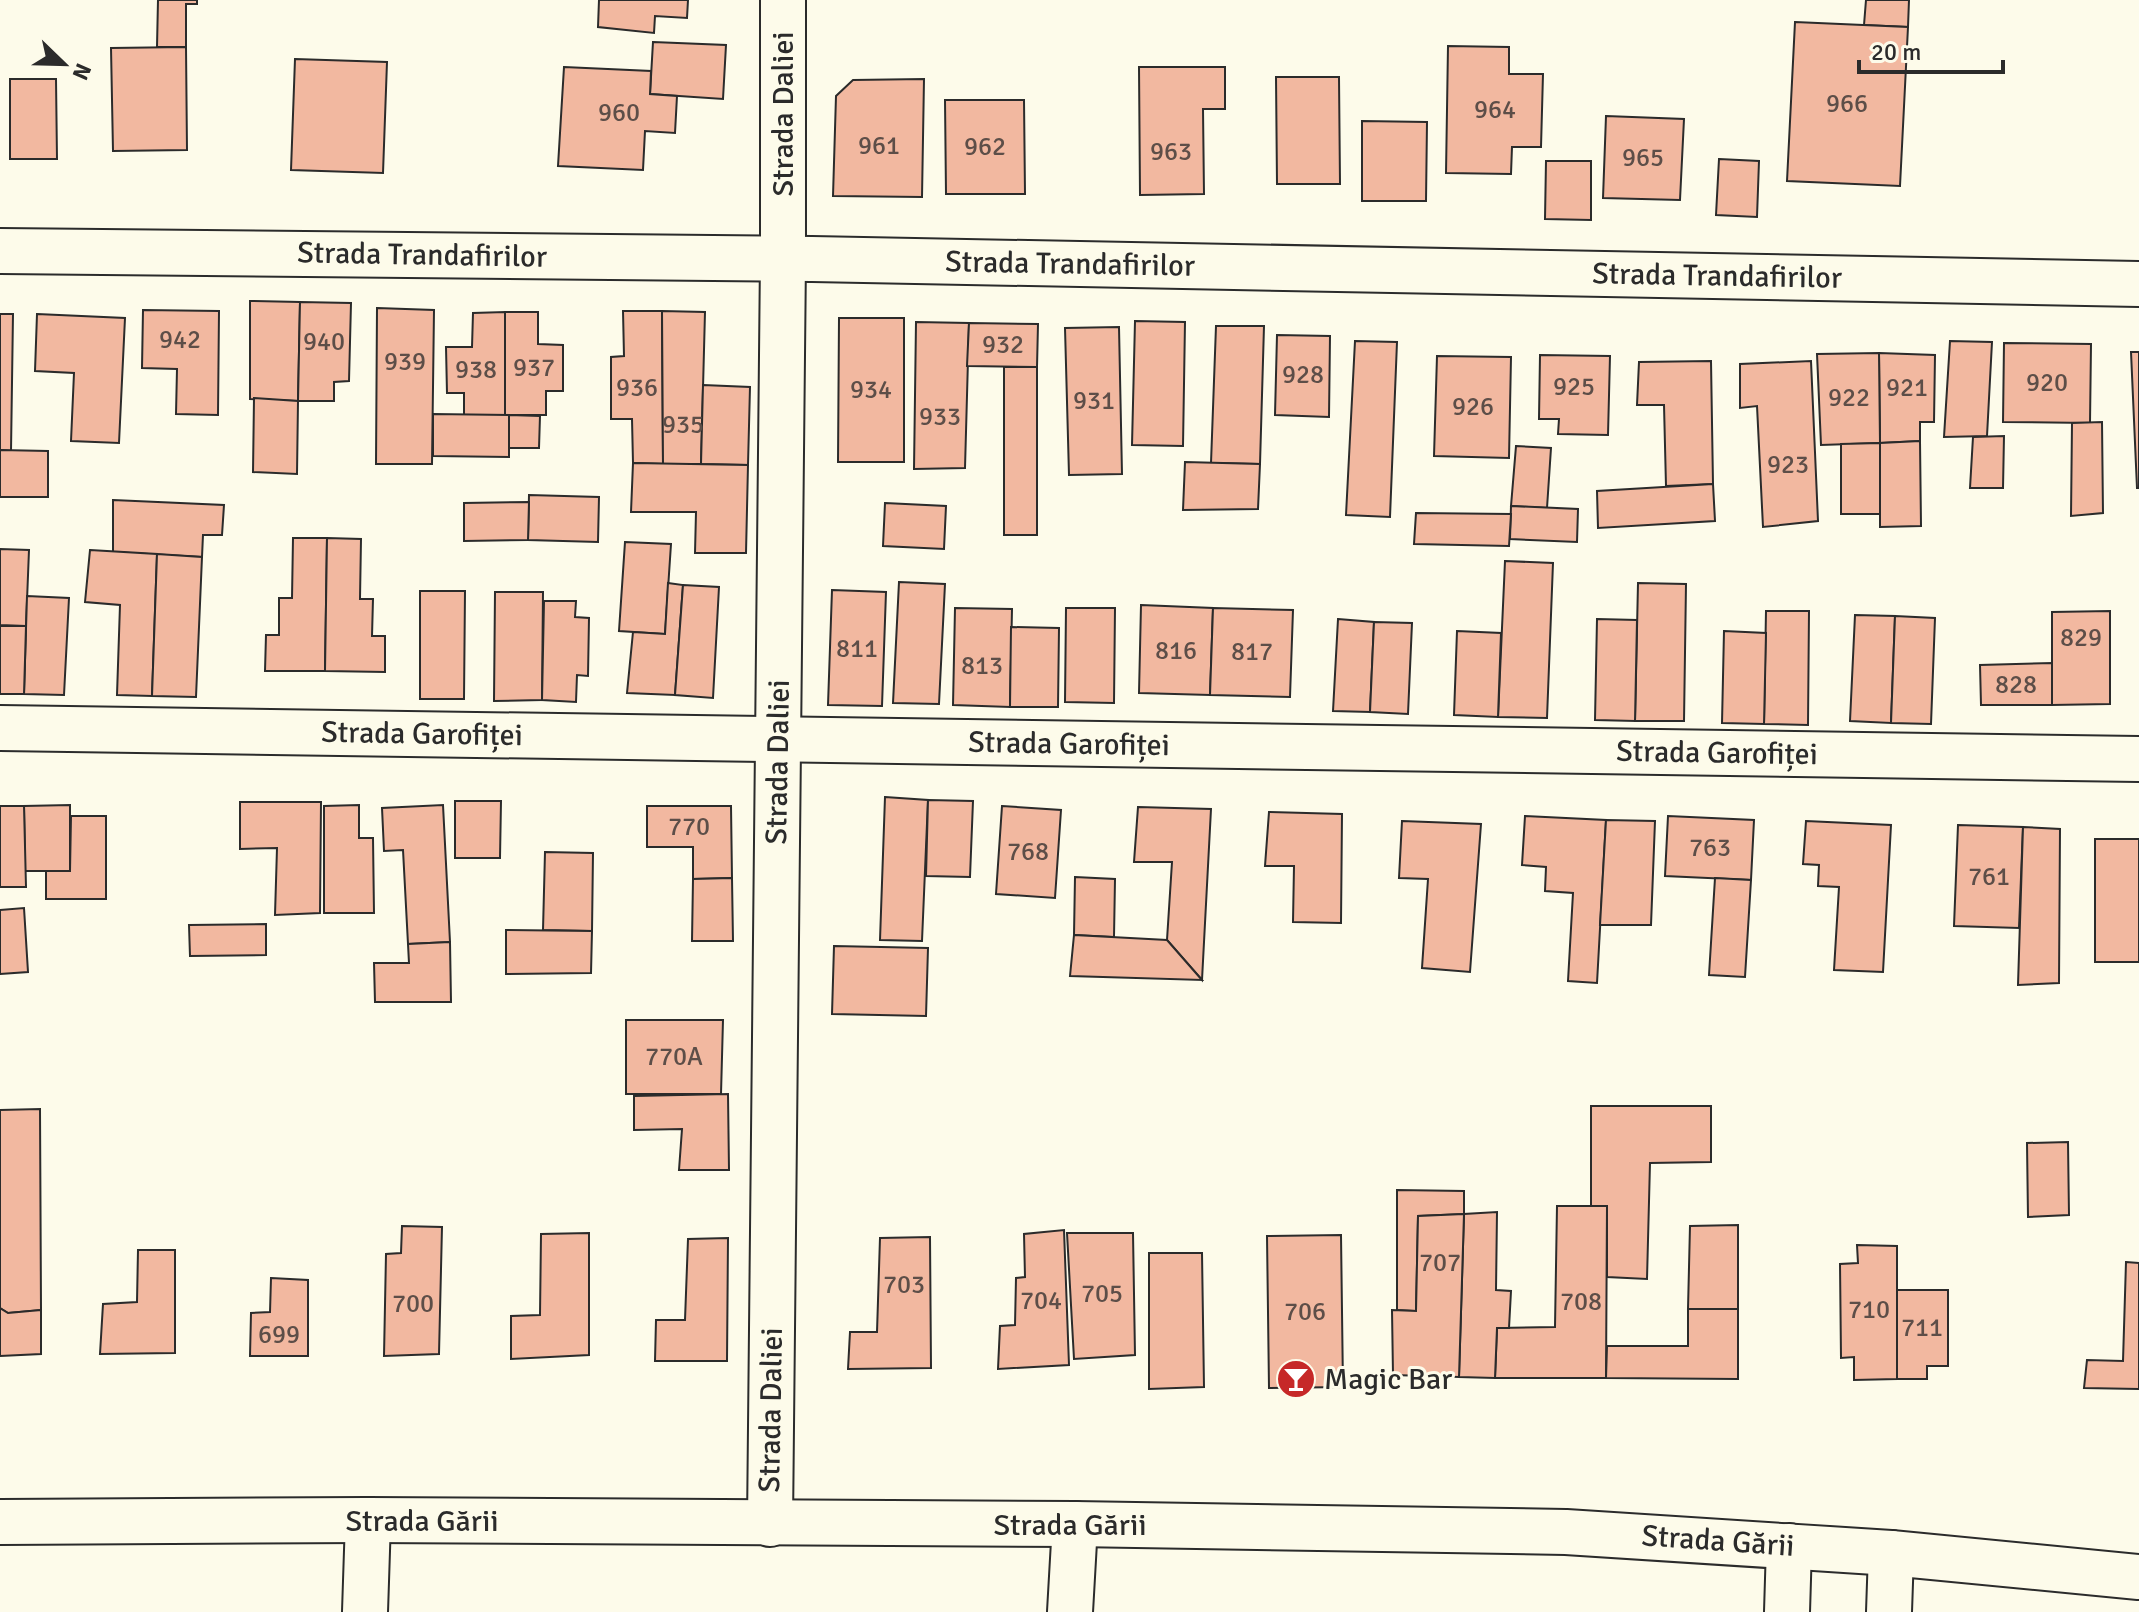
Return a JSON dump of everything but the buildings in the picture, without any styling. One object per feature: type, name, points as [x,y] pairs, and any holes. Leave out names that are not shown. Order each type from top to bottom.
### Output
[{"type":"street","name":"Strada Daliei","points":[[770,1524],[783,0]]},
{"type":"street","name":"Strada Trandafirilor","points":[[0,251],[783,258],[2139,284]]},
{"type":"street","name":"Strada Garofiței","points":[[0,728],[2139,759]]},
{"type":"street","name":"Strada Gării","points":[[0,1522],[368,1520],[1075,1524],[1566,1532],[1891,1553],[2139,1577]]},
{"type":"street","points":[[365,1612],[368,1520]]},
{"type":"street","points":[[1070,1612],[1075,1524]]},
{"type":"street","points":[[1787,1612],[1789,1546]]},
{"type":"street","points":[[1889,1612],[1891,1553]]},
{"type":"place","name":"Magic Bar","points":[[1296,1379]]}]
